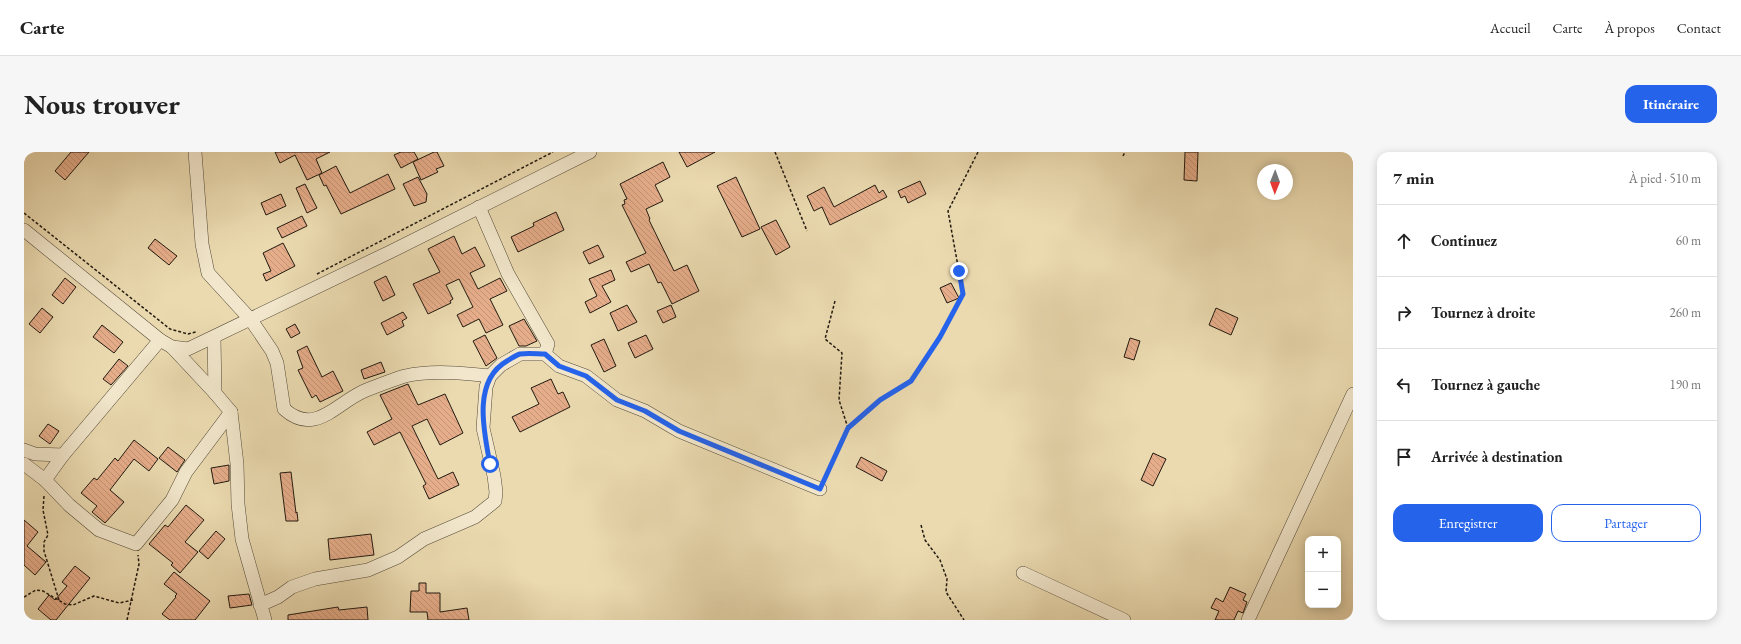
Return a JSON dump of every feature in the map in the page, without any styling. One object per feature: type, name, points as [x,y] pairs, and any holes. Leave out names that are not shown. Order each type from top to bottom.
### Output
[{"type":"street","points":[[195,152],[202,244],[208,274],[252,320],[272,351],[277,363],[284,409],[298,418],[310,421],[324,416],[361,393],[404,376],[462,372],[490,376]]},
{"type":"street","points":[[24,230],[160,340],[172,347],[188,350],[252,320],[590,152]]},
{"type":"street","points":[[478,207],[508,274],[548,344],[545,354]]},
{"type":"street","points":[[214,338],[215,393]]},
{"type":"street","points":[[46,480],[63,455],[160,340]]},
{"type":"street","points":[[172,347],[180,358],[232,412],[237,464],[238,504],[242,539],[265,620]]},
{"type":"street","points":[[260,604],[278,597],[292,588],[314,579],[368,570],[398,556],[424,539],[475,517],[495,502],[496,492],[494,476],[483,428],[486,387],[490,376],[500,365],[520,354],[545,354],[559,366],[586,376],[617,400],[645,411],[679,431],[820,489]]},
{"type":"street","points":[[1248,620],[1353,394]]},
{"type":"street","points":[[24,464],[46,480],[69,505],[99,530],[136,544],[172,500],[190,466],[232,412]]},
{"type":"street","points":[[24,450],[35,454],[63,455]]},
{"type":"street","points":[[1023,573],[1124,620]]},
{"type":"path","points":[[314,275],[553,152]]},
{"type":"path","points":[[775,152],[807,232]]},
{"type":"path","points":[[820,489],[848,428],[880,400],[911,381],[940,337],[963,294],[948,211],[978,152]]},
{"type":"path","points":[[1123,156],[1125,152]]},
{"type":"path","points":[[24,213],[170,329],[188,334],[203,330]]},
{"type":"path","points":[[835,301],[825,339],[842,353],[839,400],[848,428]]},
{"type":"path","points":[[46,480],[43,510],[48,536],[44,542],[44,551],[59,600]]},
{"type":"path","points":[[921,525],[924,540],[940,560],[947,578],[946,592],[964,620]]},
{"type":"path","points":[[127,620],[139,564],[136,544]]},
{"type":"path","points":[[24,597],[36,590],[43,591],[59,600],[73,605],[94,596],[119,603],[132,600]]},
{"type":"building","points":[[71,152],[89,152],[65,180],[55,171]]},
{"type":"building","points":[[275,152],[330,152],[316,159],[322,173],[307,180],[295,155],[280,163]]},
{"type":"building","points":[[401,152],[414,152],[418,159],[401,168],[394,155]]},
{"type":"building","points":[[437,152],[444,166],[436,169],[438,172],[421,180],[413,162]]},
{"type":"building","points":[[679,152],[715,152],[687,167]]},
{"type":"building","points":[[1185,152],[1198,152],[1197,181],[1184,180]]},
{"type":"building","points":[[663,162],[670,177],[655,185],[663,201],[646,209],[650,219],[649,220],[674,271],[687,265],[699,291],[672,304],[661,282],[658,283],[649,264],[631,272],[626,262],[646,253],[622,205],[625,204],[624,200],[627,199],[620,184]]},
{"type":"building","points":[[336,166],[350,193],[388,174],[395,189],[341,214],[319,175]]},
{"type":"building","points":[[418,177],[427,194],[426,202],[414,206],[403,184]]},
{"type":"building","points":[[736,177],[760,229],[742,237],[717,186]]},
{"type":"building","points":[[920,181],[926,194],[908,203],[905,196],[901,198],[898,191]]},
{"type":"building","points":[[305,184],[317,208],[307,213],[296,188]]},
{"type":"building","points":[[875,185],[879,193],[883,190],[887,197],[830,225],[822,207],[814,211],[807,196],[824,187],[834,207]]},
{"type":"building","points":[[281,194],[286,206],[266,215],[261,203]]},
{"type":"building","points":[[556,212],[564,230],[518,252],[511,237],[534,226],[533,223]]},
{"type":"building","points":[[302,216],[307,226],[282,238],[277,228]]},
{"type":"building","points":[[776,220],[790,247],[776,255],[761,227]]},
{"type":"building","points":[[454,236],[462,254],[475,247],[485,266],[470,273],[478,289],[500,278],[507,291],[490,299],[503,325],[486,333],[479,319],[463,327],[457,315],[473,307],[459,279],[446,285],[453,299],[450,301],[451,303],[428,314],[413,284],[440,272],[428,249]]},
{"type":"building","points":[[155,239],[177,256],[169,265],[148,248]]},
{"type":"building","points":[[283,243],[295,266],[266,281],[263,274],[271,271],[263,253]]},
{"type":"building","points":[[598,245],[604,257],[589,264],[583,252]]},
{"type":"building","points":[[611,270],[615,280],[602,286],[611,302],[590,313],[585,302],[597,296],[589,279]]},
{"type":"building","points":[[386,276],[395,295],[383,301],[374,282]]},
{"type":"building","points":[[65,278],[76,287],[63,304],[52,295]]},
{"type":"building","points":[[951,283],[959,298],[947,303],[940,288]]},
{"type":"building","points":[[627,305],[637,322],[618,331],[610,313]]},
{"type":"building","points":[[671,305],[676,317],[663,323],[657,311]]},
{"type":"building","points":[[42,308],[53,317],[40,333],[29,324]]},
{"type":"building","points":[[1216,308],[1238,318],[1231,335],[1209,325]]},
{"type":"building","points":[[403,312],[407,318],[402,321],[404,326],[387,335],[381,323]]},
{"type":"building","points":[[524,319],[537,341],[526,346],[519,346],[509,326]]},
{"type":"building","points":[[295,324],[300,333],[291,338],[286,329]]},
{"type":"building","points":[[102,325],[123,342],[114,353],[93,337]]},
{"type":"building","points":[[485,335],[497,358],[486,366],[473,341]]},
{"type":"building","points":[[646,335],[653,349],[635,358],[628,343]]},
{"type":"building","points":[[1130,338],[1140,341],[1134,360],[1124,357]]},
{"type":"building","points":[[604,339],[616,366],[604,372],[591,345]]},
{"type":"building","points":[[307,346],[322,377],[333,371],[343,391],[320,402],[316,395],[312,398],[298,370],[303,368],[297,351]]},
{"type":"building","points":[[119,359],[128,366],[111,385],[103,379]]},
{"type":"building","points":[[381,362],[385,372],[364,379],[361,370]]},
{"type":"building","points":[[551,379],[558,394],[563,392],[570,407],[520,432],[512,417],[539,404],[531,388]]},
{"type":"building","points":[[408,384],[418,405],[445,394],[463,433],[440,445],[427,419],[412,426],[438,479],[453,472],[459,485],[429,499],[423,486],[426,484],[400,432],[374,445],[367,432],[392,419],[380,395]]},
{"type":"building","points":[[48,424],[59,431],[50,444],[39,436]]},
{"type":"building","points":[[134,440],[158,459],[149,471],[134,459],[110,490],[124,502],[105,523],[92,512],[97,506],[81,493],[94,478],[97,480],[115,458],[118,461]]},
{"type":"building","points":[[168,447],[185,460],[177,472],[159,458]]},
{"type":"building","points":[[1153,453],[1166,459],[1153,486],[1141,480]]},
{"type":"building","points":[[861,457],[887,471],[882,481],[856,467]]},
{"type":"building","points":[[229,465],[229,481],[214,484],[211,468]]},
{"type":"building","points":[[291,472],[298,521],[286,521],[280,473]]},
{"type":"building","points":[[186,505],[204,520],[185,542],[198,552],[180,573],[171,565],[173,563],[149,544],[165,525],[168,527]]},
{"type":"building","points":[[24,520],[38,532],[27,546],[46,562],[35,575],[24,565]]},
{"type":"building","points":[[216,531],[225,539],[208,559],[199,551]]},
{"type":"building","points":[[371,534],[374,555],[330,560],[328,539]]},
{"type":"building","points":[[75,566],[90,578],[56,620],[51,620],[38,609],[49,595],[55,600],[67,586],[62,582]]},
{"type":"building","points":[[174,572],[210,601],[195,620],[170,620],[162,614],[177,594],[164,584]]},
{"type":"building","points":[[419,583],[426,583],[426,593],[440,593],[440,612],[467,608],[469,620],[428,620],[427,612],[410,612],[411,591],[419,591]]},
{"type":"building","points":[[1230,587],[1246,594],[1243,600],[1247,602],[1243,613],[1238,611],[1234,620],[1215,620],[1219,611],[1211,608],[1216,598],[1223,602]]},
{"type":"building","points":[[249,594],[252,605],[230,608],[228,596]]},
{"type":"building","points":[[338,607],[339,610],[367,607],[368,620],[288,620],[288,615]]},
{"type":"route","points":[[490,464],[483,428],[486,387],[490,376],[500,365],[520,354],[545,354],[559,366],[586,376],[617,400],[645,411],[679,431],[820,489],[848,428],[880,400],[911,381],[940,337],[963,294],[959,271]]}]
